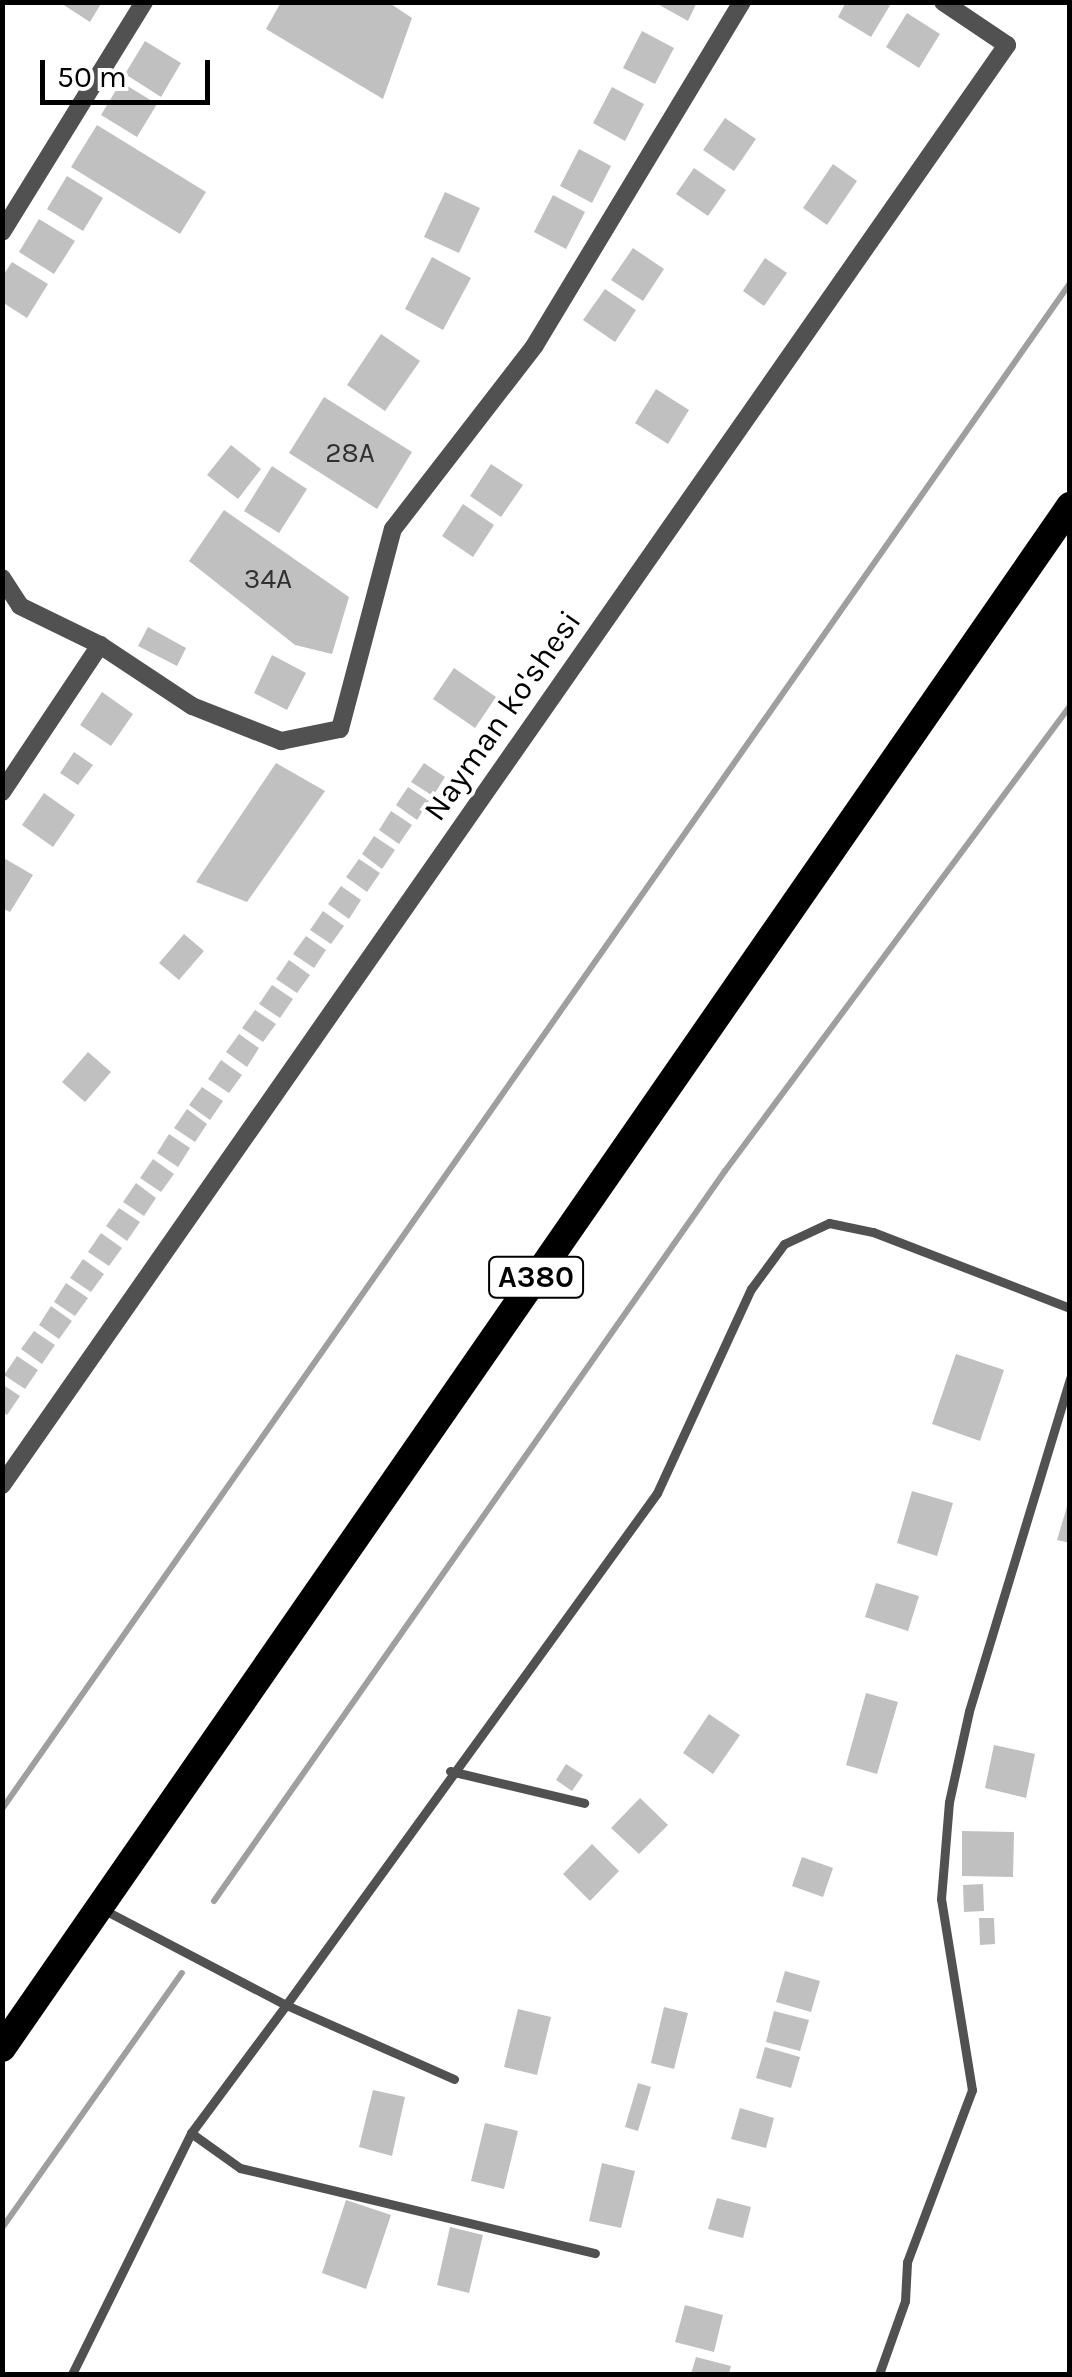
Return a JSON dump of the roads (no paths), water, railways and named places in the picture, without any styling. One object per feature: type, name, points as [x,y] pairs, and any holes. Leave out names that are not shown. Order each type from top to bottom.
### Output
[{"type":"highway","name":"A380","points":[[2,2048],[1070,506]]},
{"type":"street","points":[[2,232],[144,2]]},
{"type":"street","points":[[2,578],[20,606],[100,645],[192,706],[282,741],[340,730],[394,529],[535,345],[742,2]]},
{"type":"street","name":"Nayman ko'shesi","points":[[2,1486],[1008,45],[942,2]]},
{"type":"street","points":[[2,792],[100,645]]},
{"type":"lane","points":[[72,2374],[190,2133],[286,2005],[450,1771],[657,1492],[751,1288],[784,1244],[829,1223],[873,1232],[1070,1308]]},
{"type":"lane","points":[[879,2374],[905,2301],[907,2262],[972,2090],[941,1899],[949,1802],[969,1711],[1070,1378]]},
{"type":"lane","points":[[450,1771],[584,1803]]},
{"type":"lane","points":[[99,1908],[286,2005],[454,2079]]},
{"type":"lane","points":[[190,2133],[240,2168],[595,2253]]},
{"type":"waterway","points":[[2,1809],[1070,283]]},
{"type":"waterway","points":[[214,1901],[725,1171],[1070,706]]},
{"type":"waterway","points":[[2,2228],[182,1973]]}]
